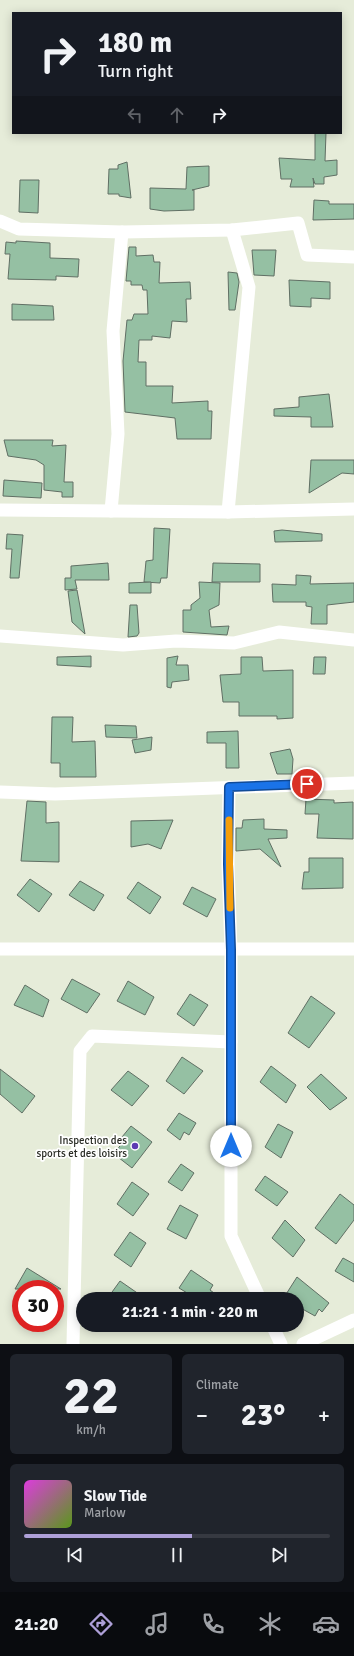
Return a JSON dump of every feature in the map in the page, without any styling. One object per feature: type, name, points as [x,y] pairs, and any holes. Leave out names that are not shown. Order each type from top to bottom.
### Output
[{"type":"street","points":[[0,221],[19,229],[122,232],[232,230],[298,223],[307,255],[354,257]]},
{"type":"street","points":[[228,512],[249,288],[232,230]]},
{"type":"street","points":[[111,510],[118,434],[113,332],[122,232]]},
{"type":"street","points":[[0,510],[228,512],[354,509]]},
{"type":"street","points":[[0,636],[123,645],[176,641],[234,643],[279,632],[354,640]]},
{"type":"street","points":[[0,792],[55,794],[354,782]]},
{"type":"street","points":[[229,787],[228,864],[231,950],[231,1236],[257,1292]]},
{"type":"street","points":[[0,949],[354,949]]},
{"type":"street","points":[[73,1344],[80,1051],[92,1036],[231,1042]]},
{"type":"street","points":[[303,1344],[354,1320]]},
{"type":"street","points":[[275,1332],[281,1344]]},
{"type":"building","points":[[315,134],[326,134],[325,161],[337,160],[337,175],[324,177],[324,184],[315,184],[313,178],[314,187],[290,187],[292,179],[281,179],[279,158],[315,160]]},
{"type":"building","points":[[127,162],[131,198],[119,196],[119,194],[108,194],[109,169],[118,169],[118,165]]},
{"type":"building","points":[[209,166],[209,186],[192,190],[194,190],[194,210],[164,211],[150,209],[150,188],[186,189],[187,167]]},
{"type":"building","points":[[20,180],[39,180],[38,213],[19,212]]},
{"type":"building","points":[[314,200],[329,201],[329,204],[354,204],[354,219],[313,220]]},
{"type":"building","points":[[16,241],[50,243],[50,258],[79,259],[78,277],[56,276],[56,280],[8,279],[10,254],[5,254],[6,242],[16,243]]},
{"type":"building","points":[[129,247],[136,247],[136,256],[153,255],[154,262],[160,262],[159,283],[190,282],[191,299],[186,299],[187,322],[172,321],[170,338],[152,336],[152,340],[139,340],[138,362],[146,362],[146,386],[173,386],[172,403],[208,401],[208,411],[212,411],[211,439],[177,439],[175,418],[125,412],[123,361],[127,320],[132,320],[134,314],[148,314],[147,290],[143,290],[142,285],[131,285],[131,281],[126,281]]},
{"type":"building","points":[[252,250],[276,250],[274,276],[254,275]]},
{"type":"building","points":[[228,272],[237,273],[239,282],[235,310],[229,310]]},
{"type":"building","points":[[289,280],[330,282],[330,299],[311,298],[311,307],[290,306]]},
{"type":"building","points":[[12,304],[53,306],[54,320],[12,320]]},
{"type":"building","points":[[329,394],[333,427],[311,427],[311,417],[274,416],[274,409],[299,407],[299,397]]},
{"type":"building","points":[[4,440],[53,440],[52,446],[66,445],[64,482],[73,482],[73,497],[62,497],[62,492],[44,490],[44,465],[36,460],[8,456]]},
{"type":"building","points":[[311,460],[354,460],[354,474],[342,473],[309,493]]},
{"type":"building","points":[[4,480],[42,483],[41,498],[3,496]]},
{"type":"building","points":[[154,528],[170,529],[167,578],[161,578],[160,583],[144,582],[146,561],[153,560]]},
{"type":"building","points":[[282,530],[322,534],[322,541],[275,542],[274,531]]},
{"type":"building","points":[[7,534],[23,535],[19,578],[10,578],[12,549],[6,549]]},
{"type":"building","points":[[108,563],[109,580],[75,580],[77,589],[65,590],[65,578],[71,578],[71,566]]},
{"type":"building","points":[[213,563],[260,564],[260,582],[212,582]]},
{"type":"building","points":[[296,575],[311,576],[310,584],[354,583],[354,602],[327,605],[327,624],[311,624],[312,607],[306,606],[306,602],[273,602],[272,584],[296,585]]},
{"type":"building","points":[[151,582],[151,593],[129,593],[129,583]]},
{"type":"building","points":[[199,582],[220,583],[219,605],[209,610],[211,627],[229,626],[227,635],[183,632],[183,610],[191,610],[191,605],[200,598]]},
{"type":"building","points":[[77,590],[85,634],[72,622],[68,591]]},
{"type":"building","points":[[130,605],[137,605],[139,633],[137,636],[128,637]]},
{"type":"building","points":[[91,656],[91,667],[57,665],[57,657]]},
{"type":"building","points":[[178,656],[176,665],[188,665],[189,680],[172,682],[171,688],[167,687],[167,658]]},
{"type":"building","points":[[241,657],[262,657],[263,671],[293,670],[293,718],[277,719],[277,716],[239,716],[239,702],[223,702],[220,675],[241,674]]},
{"type":"building","points":[[314,657],[326,657],[325,674],[313,674]]},
{"type":"building","points":[[52,717],[73,717],[72,742],[95,741],[96,777],[60,777],[60,763],[51,763]]},
{"type":"building","points":[[105,725],[136,726],[137,738],[106,737]]},
{"type":"building","points":[[238,731],[239,768],[226,768],[226,743],[207,743],[207,732]]},
{"type":"building","points":[[152,737],[151,750],[135,753],[132,740]]},
{"type":"building","points":[[290,749],[293,759],[292,774],[277,774],[270,753]]},
{"type":"building","points":[[306,799],[334,800],[334,803],[353,802],[353,839],[317,838],[319,814],[305,814]]},
{"type":"building","points":[[27,801],[46,802],[46,823],[59,822],[59,862],[21,861]]},
{"type":"building","points":[[264,819],[264,829],[287,830],[287,838],[268,839],[281,867],[260,849],[236,851],[236,828],[242,828],[243,820]]},
{"type":"building","points":[[173,820],[161,849],[148,844],[131,847],[131,821]]},
{"type":"building","points":[[309,858],[343,858],[343,888],[302,889],[304,872],[309,872]]},
{"type":"building","points":[[30,879],[52,894],[39,912],[17,895]]},
{"type":"building","points":[[80,881],[104,895],[94,911],[69,895]]},
{"type":"building","points":[[138,882],[161,897],[150,914],[127,898]]},
{"type":"building","points":[[192,887],[216,899],[207,917],[183,904]]},
{"type":"building","points":[[72,979],[100,994],[87,1013],[61,999]]},
{"type":"building","points":[[128,981],[154,997],[145,1015],[117,1001]]},
{"type":"building","points":[[25,985],[49,1000],[43,1017],[14,1005]]},
{"type":"building","points":[[190,994],[208,1005],[194,1026],[177,1014]]},
{"type":"building","points":[[311,996],[335,1013],[309,1048],[288,1033]]},
{"type":"building","points":[[182,1057],[203,1071],[184,1094],[166,1081]]},
{"type":"building","points":[[271,1066],[296,1085],[286,1103],[260,1082]]},
{"type":"building","points":[[0,1069],[35,1096],[22,1113],[0,1094]]},
{"type":"building","points":[[128,1071],[149,1086],[132,1106],[111,1090]]},
{"type":"building","points":[[321,1074],[347,1098],[330,1110],[307,1087]]},
{"type":"building","points":[[179,1113],[196,1123],[189,1135],[184,1132],[180,1140],[167,1130]]},
{"type":"building","points":[[278,1124],[293,1132],[281,1158],[265,1147]]},
{"type":"building","points":[[131,1126],[152,1142],[132,1168],[114,1154],[125,1139],[122,1137]]},
{"type":"building","points":[[181,1164],[194,1173],[182,1191],[168,1182]]},
{"type":"building","points":[[265,1176],[288,1192],[277,1206],[255,1190]]},
{"type":"building","points":[[132,1182],[149,1194],[133,1216],[117,1204]]},
{"type":"building","points":[[340,1194],[354,1205],[354,1220],[336,1244],[315,1228]]},
{"type":"building","points":[[180,1205],[198,1215],[186,1239],[167,1229]]},
{"type":"building","points":[[285,1220],[305,1240],[293,1257],[272,1238]]},
{"type":"building","points":[[130,1232],[146,1243],[131,1267],[114,1255]]},
{"type":"building","points":[[343,1258],[354,1264],[354,1282],[335,1271]]},
{"type":"building","points":[[27,1268],[46,1280],[20,1280]]},
{"type":"building","points":[[191,1270],[213,1285],[210,1290],[213,1292],[186,1292],[179,1288]]},
{"type":"building","points":[[297,1277],[329,1303],[322,1312],[319,1309],[315,1316],[304,1310],[304,1292],[287,1292]]},
{"type":"building","points":[[120,1281],[136,1292],[112,1292]]},
{"type":"slow traffic","points":[[229,820],[228,864],[230,908]]},
{"type":"place","name":"Inspection des sports et des loisirs","points":[[135,1146]]},
{"type":"route","points":[[231,1146],[231,950],[228,864],[229,787],[307,784]]}]
